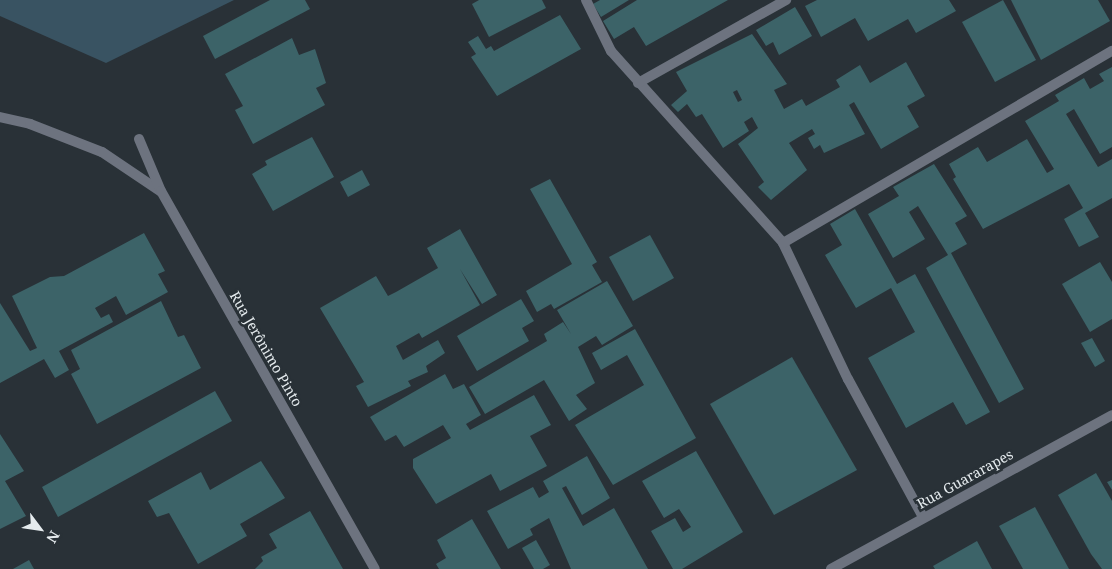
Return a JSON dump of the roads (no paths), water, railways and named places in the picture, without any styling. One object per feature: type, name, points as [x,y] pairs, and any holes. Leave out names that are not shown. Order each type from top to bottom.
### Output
[{"type":"street","points":[[586,0],[611,51],[784,243],[848,379],[923,517]]},
{"type":"street","points":[[638,83],[786,0]]},
{"type":"street","points":[[784,243],[1112,51]]},
{"type":"street","points":[[0,117],[30,124],[102,152],[161,191]]},
{"type":"street","name":"Rua Jerônimo Pinto","points":[[139,139],[161,191],[375,569]]},
{"type":"street","name":"Rua Guararapes","points":[[831,569],[1112,414]]}]
